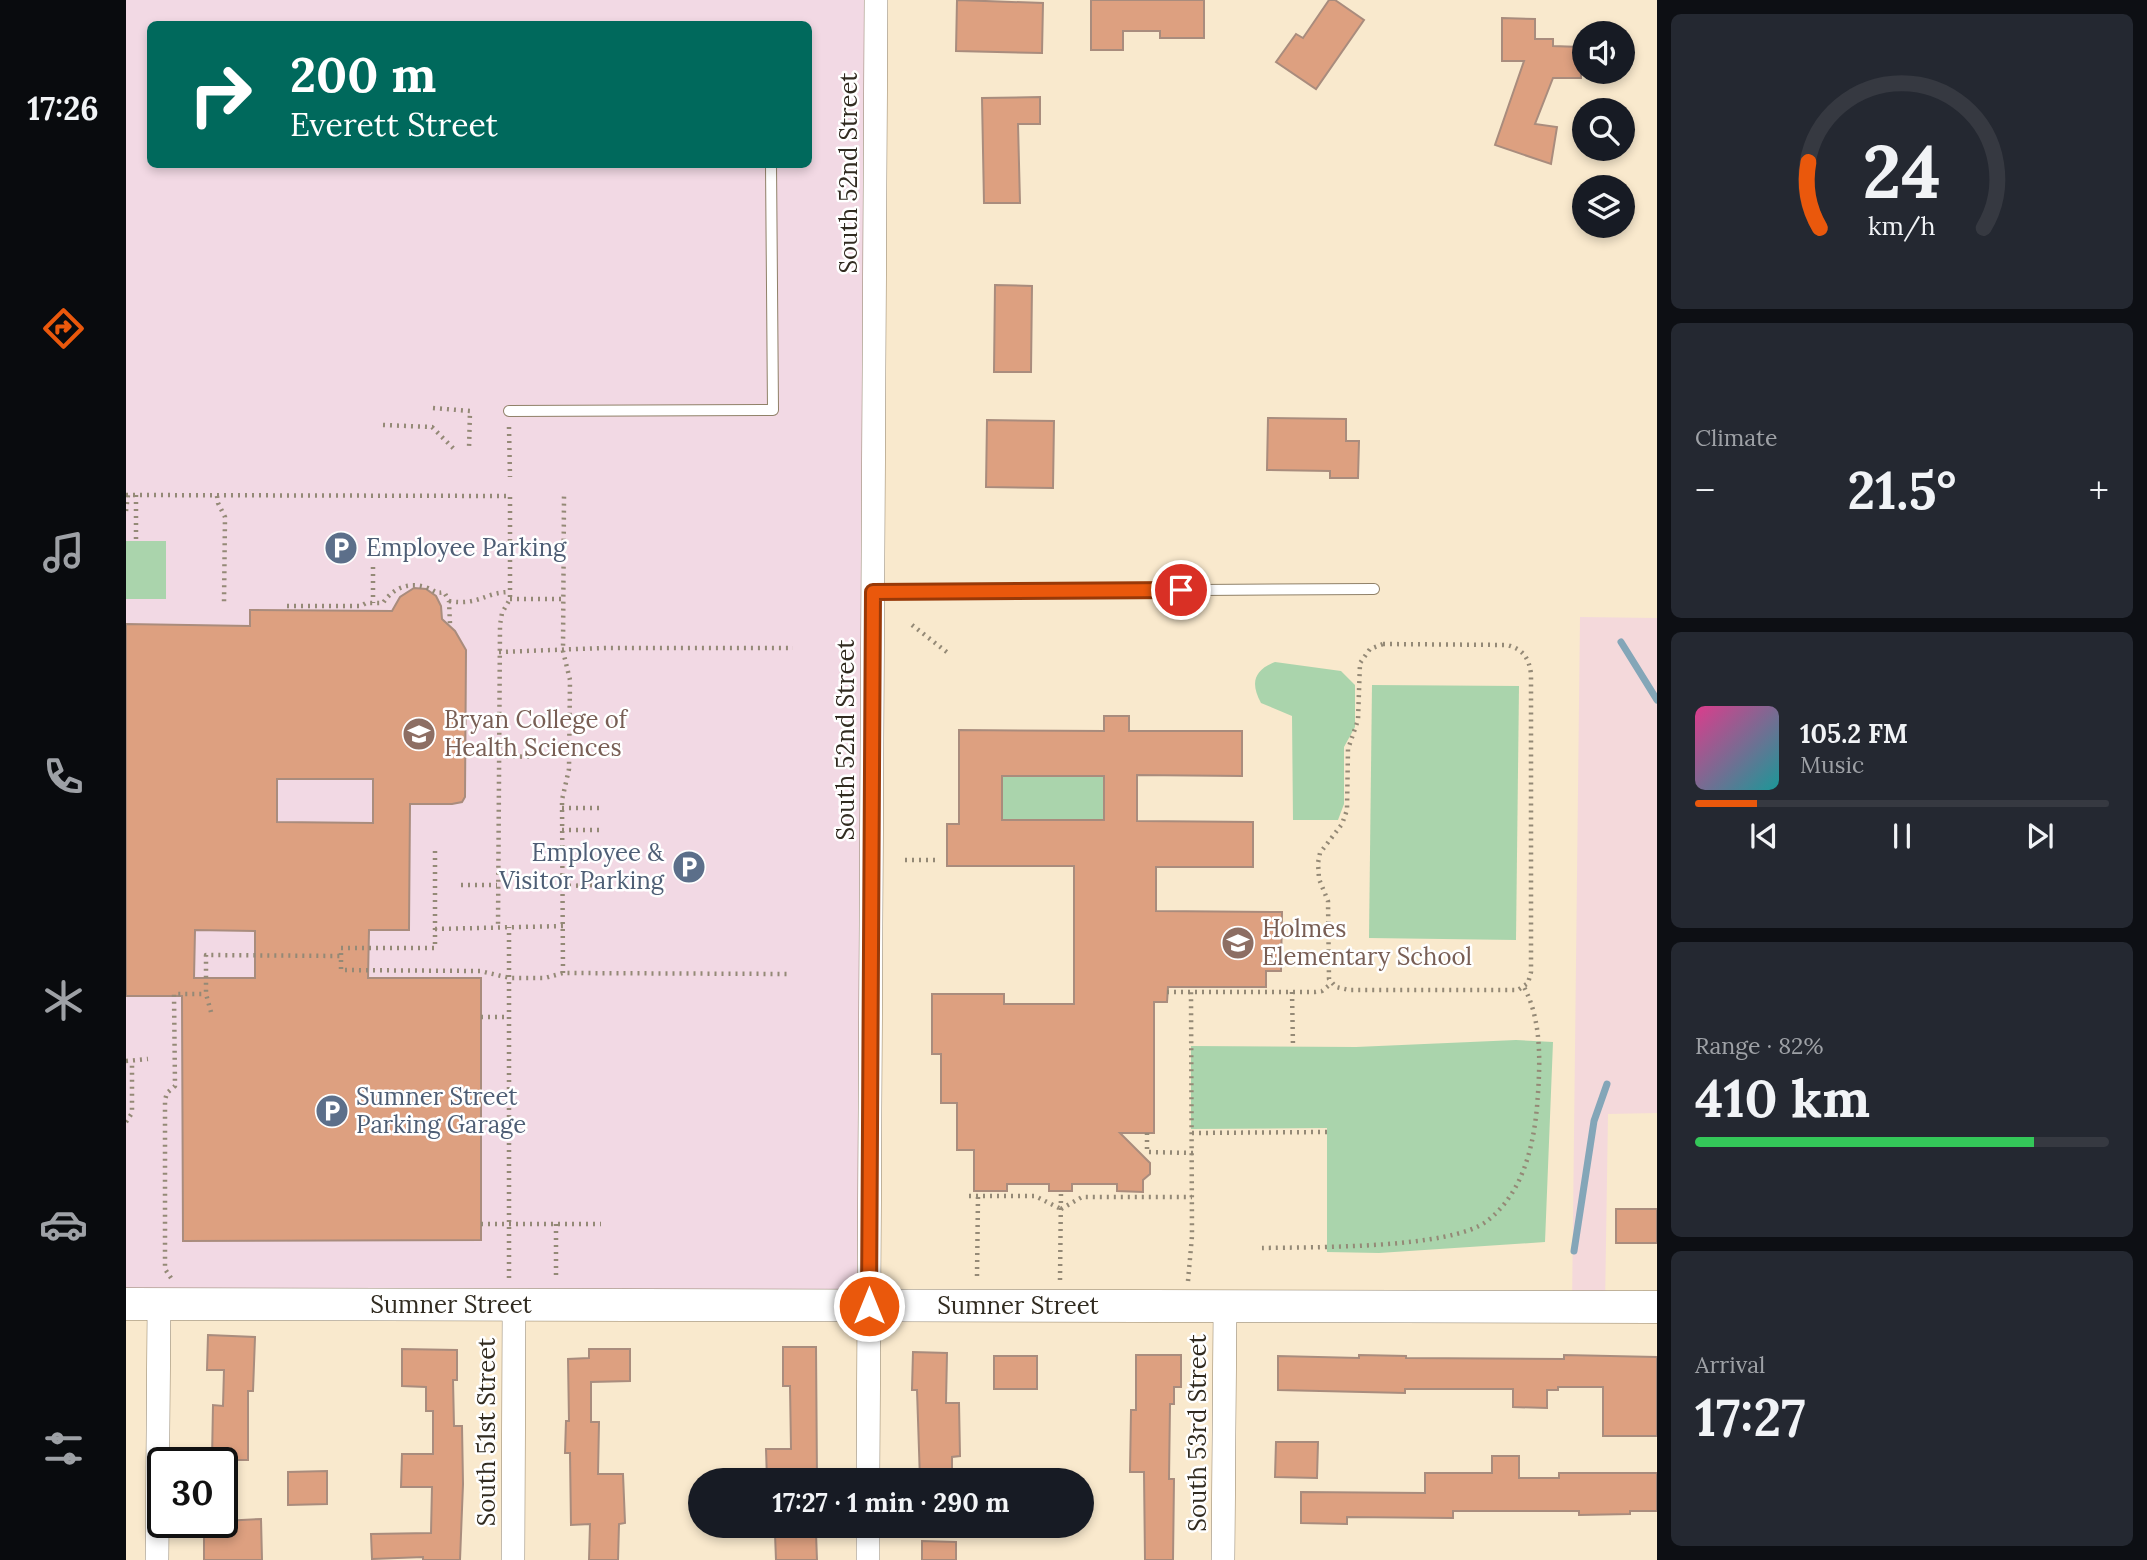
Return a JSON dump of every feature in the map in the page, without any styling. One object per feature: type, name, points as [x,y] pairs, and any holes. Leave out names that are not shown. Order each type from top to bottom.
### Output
[{"type":"street","name":"South 52nd Street","points":[[868,1468],[876,0]]},
{"type":"street","name":"Sumner Street","points":[[126,1304],[166,1293],[512,1291],[555,1305],[1657,1307]]},
{"type":"street","name":"South 51st Street","points":[[512,1291],[513,1560]]},
{"type":"street","points":[[157,1560],[166,1293]]},
{"type":"street","name":"South 53rd Street","points":[[1223,1560],[1225,1306]]},
{"type":"street","points":[[868,1538],[868,1560]]},
{"type":"lane","points":[[509,411],[773,410],[771,168]]},
{"type":"lane","points":[[873,592],[1374,589]]},
{"type":"path","points":[[433,408],[470,411],[469,449]]},
{"type":"path","points":[[383,425],[432,427],[454,449]]},
{"type":"path","points":[[509,427],[510,477]]},
{"type":"path","points":[[126,511],[127,495],[510,496],[510,596],[500,620],[499,652],[498,927]]},
{"type":"path","points":[[136,495],[136,541]]},
{"type":"path","points":[[217,496],[225,517],[224,603]]},
{"type":"path","points":[[563,973],[562,808],[569,769],[570,680],[563,650],[564,496]]},
{"type":"path","points":[[373,567],[373,603]]},
{"type":"path","points":[[287,606],[361,606],[383,603],[395,590],[403,586],[417,585],[438,594],[444,593],[449,601],[450,624]]},
{"type":"path","points":[[449,601],[469,603],[499,592],[510,596],[563,599]]},
{"type":"path","points":[[912,625],[948,653]]},
{"type":"path","points":[[1384,644],[1498,645],[1516,647],[1527,658],[1531,674],[1531,972],[1524,987],[1503,991],[1349,990],[1332,984],[1328,973],[1328,901],[1319,879],[1318,863],[1320,853],[1337,834],[1345,817],[1348,748],[1359,720],[1359,668],[1370,649],[1384,644]]},
{"type":"path","points":[[499,652],[617,648],[793,648]]},
{"type":"path","points":[[499,756],[534,757]]},
{"type":"path","points":[[562,808],[604,808]]},
{"type":"path","points":[[562,830],[604,830]]},
{"type":"path","points":[[435,851],[435,948],[341,948],[341,970],[480,971],[510,978],[545,978],[563,973],[791,974]]},
{"type":"path","points":[[562,852],[604,852]]},
{"type":"path","points":[[905,860],[937,860]]},
{"type":"path","points":[[461,885],[497,886]]},
{"type":"path","points":[[562,886],[603,886]]},
{"type":"path","points":[[435,929],[563,926]]},
{"type":"path","points":[[509,927],[508,1224],[512,1291]]},
{"type":"path","points":[[211,1013],[206,995],[206,955],[341,956]]},
{"type":"path","points":[[1167,992],[1322,991],[1332,984]]},
{"type":"path","points":[[1262,1248],[1360,1245],[1440,1237],[1485,1223],[1496,1214],[1518,1183],[1535,1129],[1538,1038],[1534,1011],[1524,987]]},
{"type":"path","points":[[1188,1306],[1193,1153],[1191,992]]},
{"type":"path","points":[[1292,992],[1293,1047]]},
{"type":"path","points":[[166,1293],[165,1100],[167,1093],[175,1086],[174,994],[206,995]]},
{"type":"path","points":[[481,1017],[509,1017]]},
{"type":"path","points":[[126,1122],[132,1113],[129,1061],[148,1059]]},
{"type":"path","points":[[1192,1133],[1327,1132]]},
{"type":"path","points":[[1147,1133],[1147,1152],[1193,1153]]},
{"type":"path","points":[[1060,1272],[1061,1191]]},
{"type":"path","points":[[969,1196],[1035,1196],[1061,1209]]},
{"type":"path","points":[[977,1276],[978,1196]]},
{"type":"path","points":[[1061,1209],[1082,1197],[1192,1197]]},
{"type":"path","points":[[481,1224],[601,1224]]},
{"type":"path","points":[[555,1224],[555,1305]]},
{"type":"shaded area","points":[[126,0],[876,0],[869,1305],[126,1304]]},
{"type":"shaded area","points":[[1580,617],[1657,618],[1657,1113],[1608,1114],[1605,1307],[1572,1307]]},
{"type":"green space","points":[[126,541],[166,541],[166,599],[126,599]]},
{"type":"green space","points":[[1275,662],[1341,671],[1355,685],[1355,727],[1344,747],[1344,804],[1338,820],[1293,820],[1292,716],[1261,703],[1255,683],[1258,673]]},
{"type":"green space","points":[[1372,685],[1519,686],[1516,940],[1369,938]]},
{"type":"green space","points":[[1002,776],[1104,776],[1104,820],[1002,820]]},
{"type":"green space","points":[[1516,1040],[1553,1042],[1545,1242],[1379,1253],[1327,1252],[1327,1128],[1191,1129],[1191,1046],[1356,1047]]},
{"type":"building","points":[[957,0],[1043,3],[1042,53],[956,51]]},
{"type":"building","points":[[1091,0],[1204,0],[1204,38],[1160,38],[1160,31],[1123,31],[1123,50],[1091,50]]},
{"type":"building","points":[[1329,0],[1335,0],[1364,20],[1316,89],[1276,62],[1296,34],[1303,38]]},
{"type":"building","points":[[1502,18],[1535,19],[1535,39],[1553,39],[1553,46],[1572,47],[1572,78],[1553,78],[1535,124],[1557,127],[1551,164],[1495,145],[1524,61],[1502,61]]},
{"type":"building","points":[[1040,97],[1040,124],[1018,124],[1020,203],[984,203],[982,98]]},
{"type":"building","points":[[995,285],[1032,286],[1031,372],[994,372]]},
{"type":"building","points":[[1268,418],[1346,419],[1346,441],[1359,441],[1358,478],[1330,478],[1330,471],[1267,470]]},
{"type":"building","points":[[987,420],[1054,421],[1053,488],[986,487]]},
{"type":"building","points":[[414,588],[426,589],[436,596],[441,606],[442,619],[455,631],[466,650],[465,797],[462,802],[452,804],[410,804],[409,930],[369,930],[368,978],[481,978],[481,1240],[183,1241],[182,996],[126,996],[126,624],[250,626],[250,610],[392,611],[400,597]],"holes":[[[277,779],[373,779],[373,823],[277,822]],[[195,930],[255,931],[255,978],[194,978]]]},
{"type":"building","name":"Holmes Elementary School","points":[[1104,716],[1129,716],[1129,731],[1242,731],[1242,776],[1137,775],[1137,821],[1253,822],[1253,867],[1156,867],[1156,911],[1282,912],[1281,971],[1266,971],[1266,987],[1168,987],[1167,1002],[1154,1002],[1154,1133],[1120,1133],[1150,1163],[1150,1174],[1143,1180],[1143,1192],[1117,1191],[1117,1184],[1072,1184],[1072,1191],[1049,1191],[1049,1184],[1007,1184],[1007,1191],[974,1191],[974,1150],[957,1150],[957,1103],[941,1103],[941,1054],[932,1054],[932,994],[1004,994],[1004,1004],[1074,1004],[1074,866],[947,866],[947,824],[959,824],[959,730],[1104,731]],"holes":[[[1002,776],[1104,776],[1104,820],[1002,820]]]},
{"type":"building","points":[[1616,1209],[1657,1209],[1657,1243],[1616,1243]]},
{"type":"building","points":[[208,1335],[255,1337],[253,1391],[248,1391],[248,1460],[238,1460],[238,1447],[212,1447],[213,1405],[223,1406],[224,1370],[207,1370]]},
{"type":"building","points":[[783,1347],[816,1347],[817,1468],[767,1468],[766,1449],[791,1449],[790,1386],[783,1386]]},
{"type":"building","points":[[402,1349],[457,1350],[457,1380],[453,1380],[454,1426],[462,1426],[460,1560],[423,1560],[423,1557],[372,1559],[371,1534],[431,1533],[432,1487],[401,1487],[402,1454],[433,1454],[433,1411],[426,1411],[426,1387],[402,1386]]},
{"type":"building","points":[[589,1349],[630,1349],[630,1381],[591,1382],[591,1422],[599,1422],[598,1474],[623,1474],[625,1523],[619,1524],[618,1560],[589,1560],[590,1524],[571,1525],[570,1453],[565,1453],[566,1421],[569,1421],[568,1359],[589,1358]]},
{"type":"building","points":[[913,1352],[947,1353],[946,1403],[959,1403],[960,1456],[952,1457],[952,1468],[920,1468],[917,1390],[912,1390]]},
{"type":"building","points":[[1136,1355],[1181,1355],[1181,1387],[1174,1387],[1174,1404],[1170,1404],[1169,1479],[1174,1479],[1173,1560],[1145,1560],[1144,1472],[1130,1472],[1131,1410],[1136,1410]]},
{"type":"building","points":[[1359,1355],[1406,1358],[1564,1359],[1564,1355],[1657,1357],[1657,1436],[1603,1436],[1603,1387],[1558,1387],[1558,1390],[1547,1390],[1547,1408],[1513,1407],[1513,1389],[1405,1389],[1405,1393],[1278,1390],[1278,1356],[1359,1358]]},
{"type":"building","points":[[994,1356],[1037,1356],[1037,1389],[994,1389]]},
{"type":"building","points":[[1276,1442],[1318,1442],[1317,1478],[1275,1477]]},
{"type":"building","points":[[1492,1456],[1519,1456],[1519,1478],[1559,1478],[1559,1473],[1657,1473],[1657,1511],[1579,1515],[1579,1511],[1453,1511],[1453,1518],[1347,1517],[1347,1524],[1301,1523],[1301,1492],[1425,1493],[1425,1473],[1492,1473]]},
{"type":"building","points":[[327,1471],[327,1504],[288,1505],[288,1472]]},
{"type":"building","points":[[261,1519],[262,1560],[204,1560],[204,1538],[238,1538],[238,1520]]},
{"type":"building","points":[[775,1538],[816,1538],[817,1560],[776,1560]]},
{"type":"building","points":[[922,1541],[956,1542],[956,1560],[922,1560]]},
{"type":"waterway","points":[[1621,642],[1657,700]]},
{"type":"waterway","points":[[1574,1251],[1594,1121],[1607,1084]]},
{"type":"place","name":"Employee Parking","points":[[341,548]]},
{"type":"place","name":"Bryan College of Health Sciences","points":[[419,734]]},
{"type":"place","name":"Employee & Visitor Parking","points":[[689,867]]},
{"type":"place","name":"Holmes Elementary School","points":[[1238,943]]},
{"type":"place","name":"Sumner Street Parking Garage","points":[[332,1111]]},
{"type":"route","points":[[869,1306],[873,592],[1181,590]]}]
